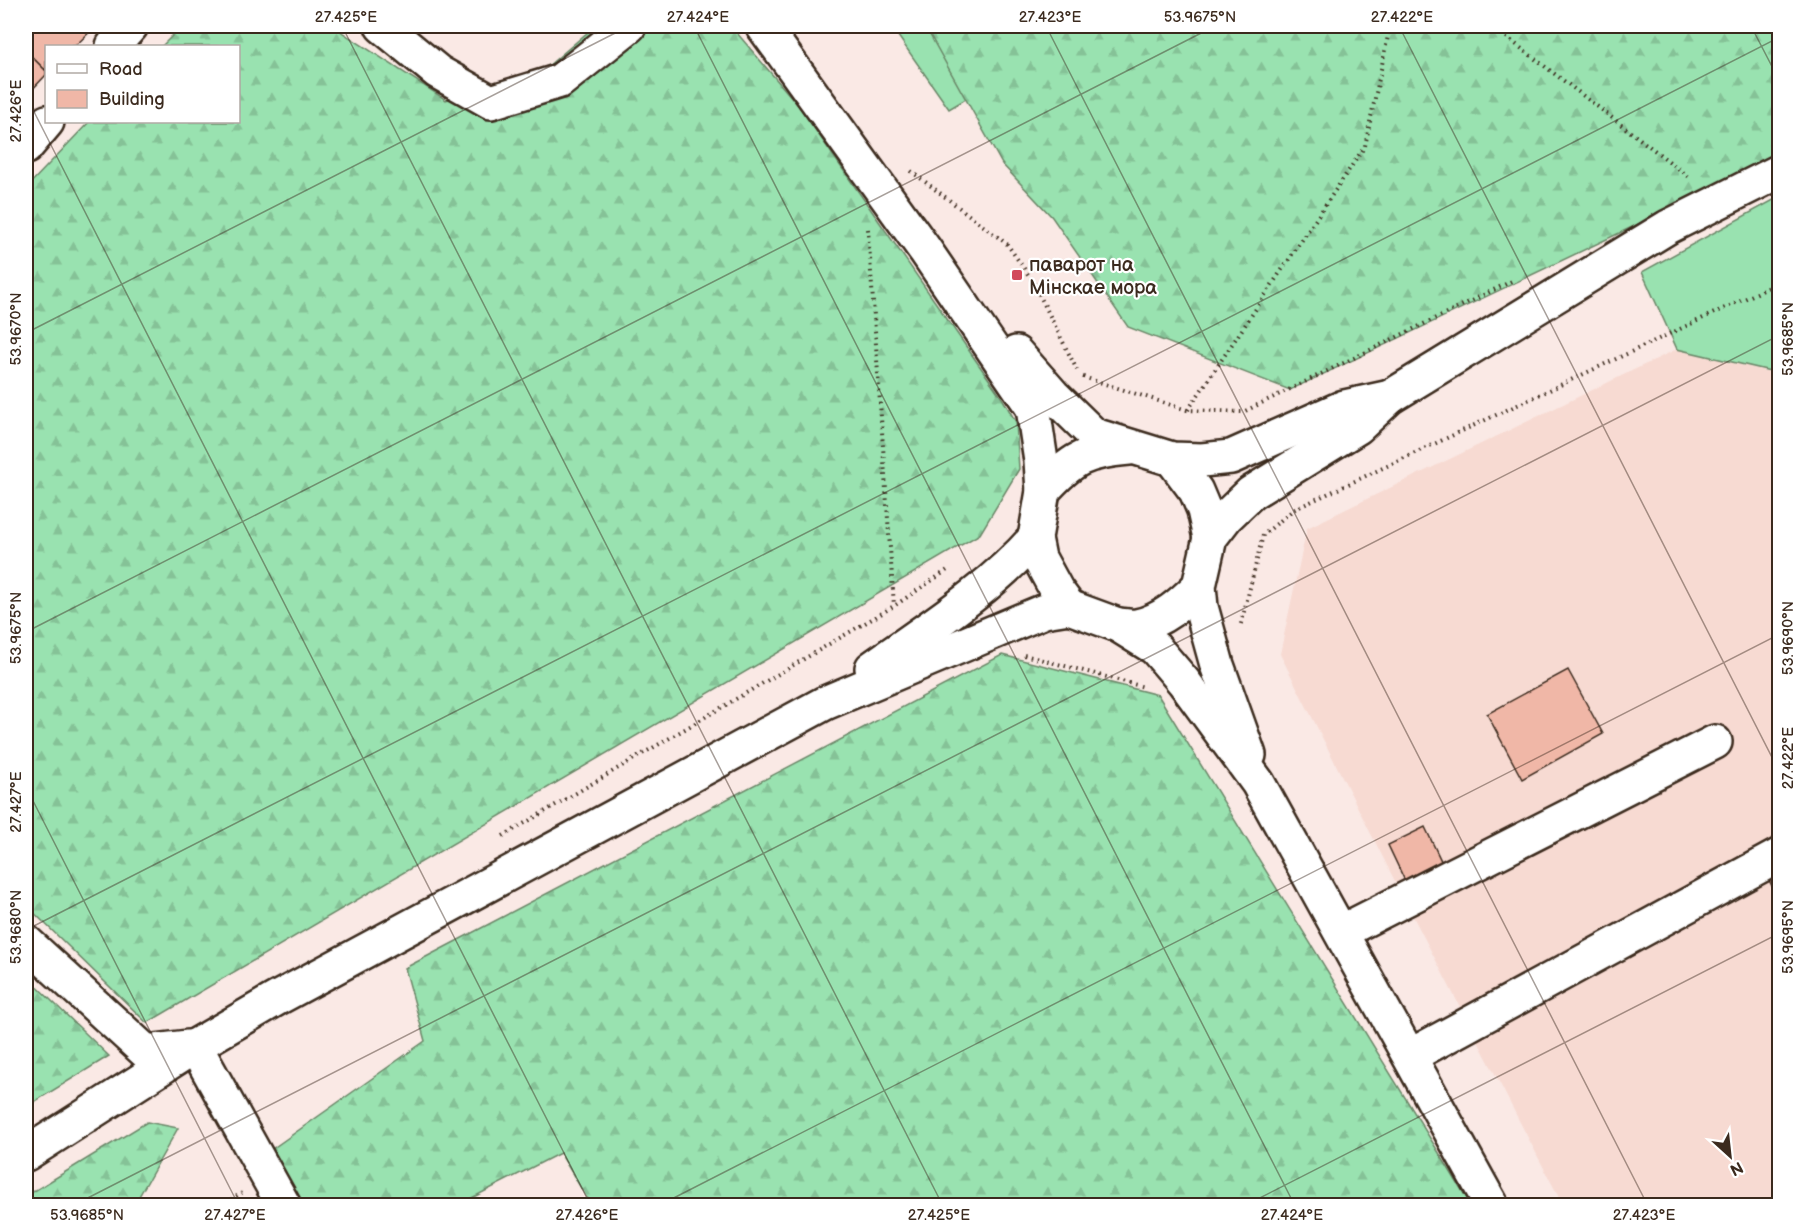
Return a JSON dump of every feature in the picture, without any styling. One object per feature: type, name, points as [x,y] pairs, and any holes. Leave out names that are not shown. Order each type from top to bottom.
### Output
[{"type":"street","points":[[114,45],[131,26]]},
{"type":"street","points":[[382,26],[438,72],[491,102],[560,81],[629,26]]},
{"type":"street","points":[[763,26],[925,250],[1033,408],[1043,491],[1035,538],[1039,558],[1057,591],[1069,607]]},
{"type":"street","points":[[26,147],[46,123]]},
{"type":"street","points":[[1258,783],[1201,607],[1199,586],[1210,538],[1227,516],[1251,493],[1358,427],[1390,398],[1668,227],[1779,171]]},
{"type":"street","points":[[925,250],[1053,395],[1094,435],[1134,448],[1172,459],[1203,460],[1231,457],[1344,407],[1390,398]]},
{"type":"street","points":[[1043,491],[1073,461],[1100,451],[1134,448]]},
{"type":"street","points":[[1172,459],[1196,491],[1204,510],[1210,538]]},
{"type":"street","points":[[825,703],[956,608],[1019,555],[1035,538]]},
{"type":"street","points":[[1118,625],[1137,626],[1161,617],[1180,605],[1199,586]]},
{"type":"street","points":[[26,1154],[195,1046],[276,999],[825,703],[1044,611],[1069,607],[1118,625],[1155,648],[1184,682],[1258,783],[1492,1206]]},
{"type":"street","points":[[1341,932],[1716,742]]},
{"type":"street","points":[[1410,1056],[1779,855]]},
{"type":"street","points":[[26,942],[146,1052],[195,1046]]},
{"type":"street","points":[[195,1046],[284,1206]]},
{"type":"path","points":[[1187,410],[1365,146],[1390,26]]},
{"type":"path","points":[[1492,26],[1722,200]]},
{"type":"path","points":[[904,166],[1008,244],[1032,280],[1080,376],[1187,410],[1243,412]]},
{"type":"path","points":[[867,225],[894,606]]},
{"type":"path","points":[[1238,633],[1263,535],[1293,510],[1774,285],[1779,290]]},
{"type":"path","points":[[502,837],[894,606],[953,567]]},
{"type":"path","points":[[1020,654],[1145,687]]},
{"type":"shaded area","points":[[1677,349],[1778,374],[1780,377],[1779,1205],[1563,1205],[1280,654],[1307,528]]},
{"type":"green space","points":[[182,26],[335,26],[446,100],[548,66],[595,26],[731,26],[798,105],[1002,398],[1016,422],[1019,469],[980,534],[147,1023],[26,905],[26,188],[88,123],[240,123],[240,45],[163,45]]},
{"type":"green space","points":[[891,26],[945,26],[986,87],[949,109]]},
{"type":"green space","points":[[925,26],[1779,26],[1779,157],[1290,390],[1128,327],[1052,217],[1002,164]]},
{"type":"green space","points":[[1779,197],[1779,373],[1677,349],[1642,272]]},
{"type":"green space","points":[[1002,655],[1158,695],[1471,1205],[591,1205],[560,1153],[458,1205],[289,1206],[265,1154],[425,1041],[405,968]]},
{"type":"green space","points":[[26,976],[109,1056],[26,1107]]},
{"type":"green space","points":[[147,1122],[178,1128],[134,1205],[26,1205],[26,1196]]},
{"type":"building","points":[[26,26],[96,26],[76,45],[45,45],[45,70],[26,51]]},
{"type":"building","points":[[26,51],[45,70],[45,76],[26,96]]},
{"type":"building","points":[[1568,670],[1603,734],[1522,779],[1487,714]]},
{"type":"building","points":[[1425,827],[1443,865],[1406,883],[1388,845]]},
{"type":"building","points":[[1780,862],[1780,902],[1764,870]]},
{"type":"place","name":"паварот на Мінскае мора","points":[[1017,275]]}]
